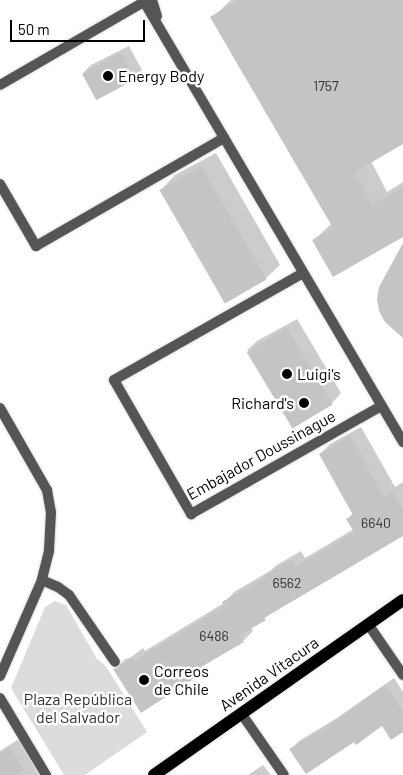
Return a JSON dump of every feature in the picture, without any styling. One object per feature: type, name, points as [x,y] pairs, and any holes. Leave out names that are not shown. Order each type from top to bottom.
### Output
[{"type":"main road","name":"Avenida Vitacura","points":[[154,775],[403,600]]},
{"type":"street","points":[[0,85],[147,1],[163,34],[403,442]]},
{"type":"street","points":[[0,184],[36,246],[224,138]]},
{"type":"street","name":"Embajador Doussinague","points":[[303,273],[114,380],[191,514],[381,406]]},
{"type":"street","points":[[0,408],[44,482],[50,499],[49,551],[42,580],[0,676]]},
{"type":"street","points":[[42,580],[58,587],[69,595],[115,662]]},
{"type":"street","points":[[368,624],[403,675]]},
{"type":"street","points":[[0,656],[12,648]]},
{"type":"street","points":[[0,698],[46,775]]},
{"type":"street","points":[[241,713],[284,775]]},
{"type":"green space","name":"Plaza República del Salvador","points":[[55,601],[66,605],[97,659],[105,665],[147,732],[85,775],[64,775],[11,688],[45,607]]},
{"type":"building","points":[[239,0],[403,0],[403,144],[355,172],[372,205],[403,187],[403,237],[333,277],[312,240],[333,228],[210,17]]},
{"type":"building","name":"Energy Body","points":[[121,53],[135,79],[96,100],[82,74]]},
{"type":"building","points":[[201,166],[266,279],[225,303],[159,190]]},
{"type":"building","points":[[403,243],[403,338],[385,322],[379,311],[377,299],[379,287]]},
{"type":"building","points":[[287,328],[333,404],[293,428],[247,352]]},
{"type":"building","points":[[350,436],[384,497],[393,492],[403,509],[403,536],[264,618],[266,620],[240,635],[244,642],[189,674],[192,680],[141,713],[113,669],[118,668],[132,657],[134,661],[224,606],[222,602],[266,577],[265,575],[291,560],[295,567],[354,532],[346,519],[353,515],[319,454]]},
{"type":"building","points":[[385,685],[403,711],[403,732],[391,740],[382,726],[356,745],[354,742],[306,774],[289,749],[328,726]]},
{"type":"building","points":[[10,748],[24,770],[16,775],[0,775],[0,754]]},
{"type":"place","name":"Energy Body","points":[[108,76]]},
{"type":"place","name":"Luigi's","points":[[287,374]]},
{"type":"place","name":"Richard's","points":[[304,403]]},
{"type":"place","name":"Correos de Chile","points":[[144,680]]}]
